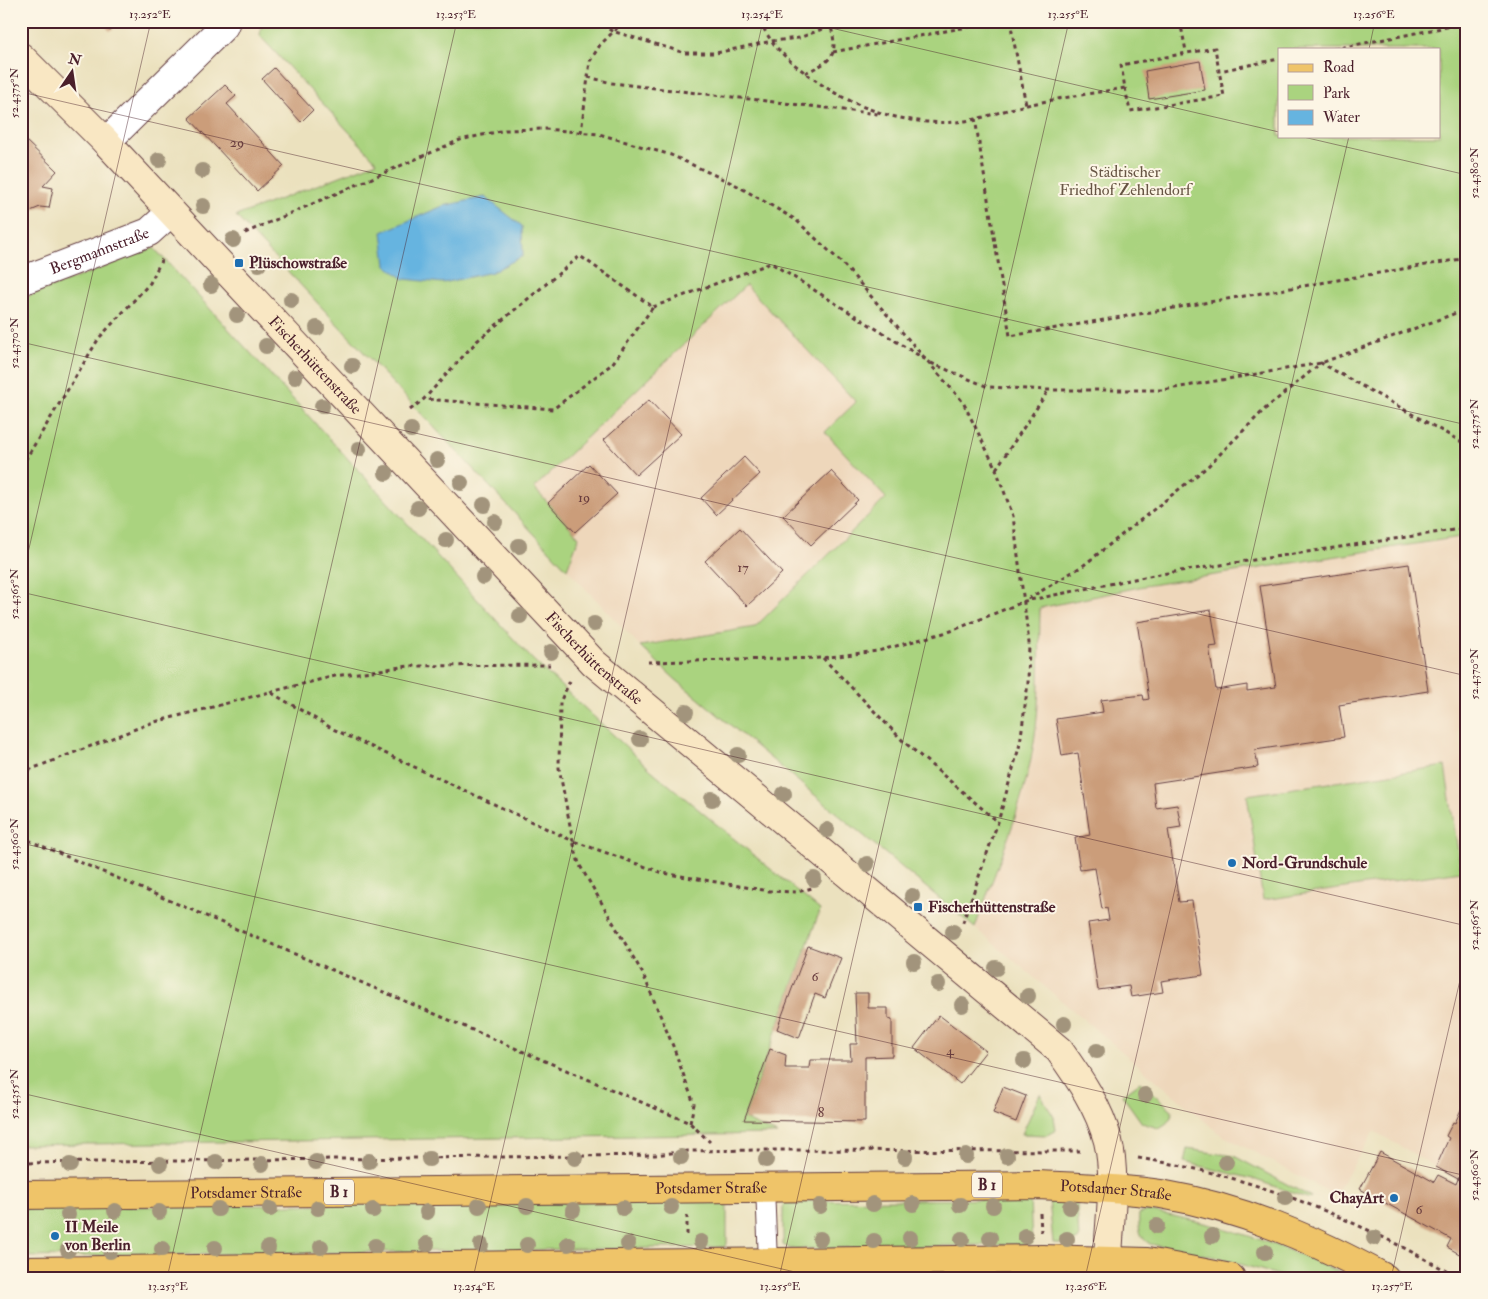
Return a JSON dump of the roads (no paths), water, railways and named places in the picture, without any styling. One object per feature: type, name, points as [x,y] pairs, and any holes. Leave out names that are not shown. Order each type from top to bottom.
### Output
[{"type":"main road","name":"Potsdamer Straße","points":[[21,1195],[1039,1185],[1112,1188],[1161,1194],[1241,1214],[1308,1238],[1385,1278]]},
{"type":"main road","points":[[21,1271],[1108,1260],[1147,1262],[1231,1278]]},
{"type":"street","points":[[106,142],[224,26],[226,21]]},
{"type":"street","name":"Fischerhüttenstraße","points":[[21,57],[106,142],[594,664],[1059,1050],[1078,1076],[1096,1108],[1108,1142],[1112,1188],[1108,1260]]},
{"type":"street","name":"Bergmannstraße","points":[[21,281],[149,232],[171,212]]},
{"type":"lane","points":[[765,1187],[768,1262]]},
{"type":"water","points":[[485,197],[522,226],[523,256],[492,272],[443,283],[404,279],[386,265],[382,232],[443,206]]},
{"type":"place","name":"Plüschowstraße","points":[[239,263]]},
{"type":"place","name":"Nord-Grundschule","points":[[1232,863]]},
{"type":"place","name":"Fischerhüttenstraße","points":[[918,907]]},
{"type":"place","name":"ChayArt","points":[[1394,1198]]},
{"type":"place","name":"II Meile von Berlin","points":[[55,1236]]},
{"type":"park label","name":"Städtischer Friedhof Zehlendorf","points":[[1125,181]]}]
